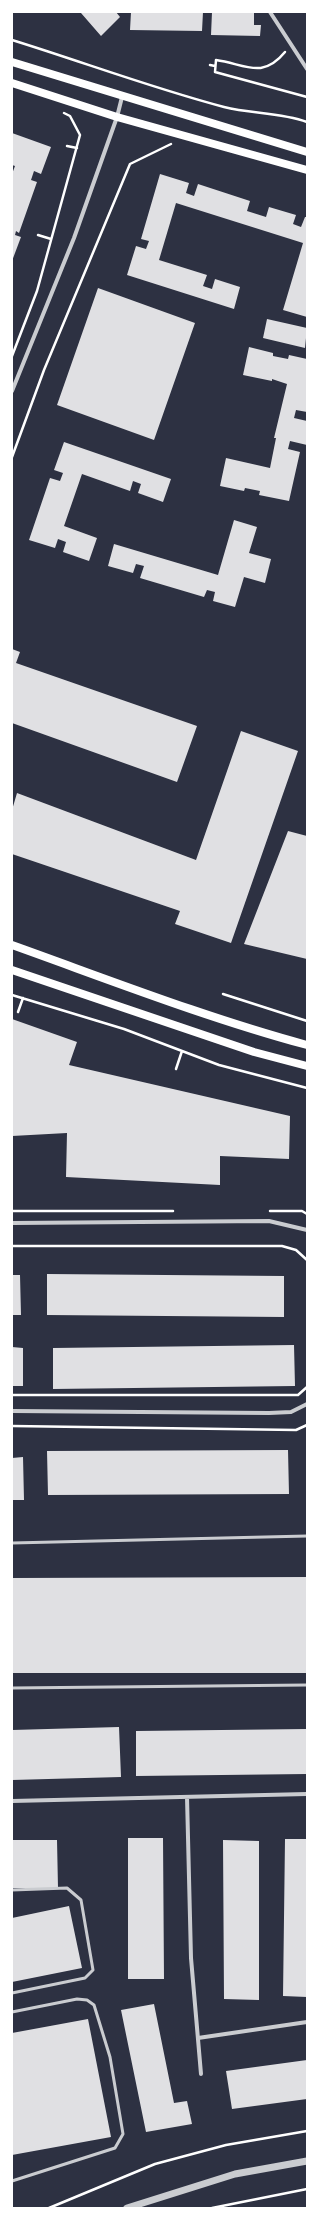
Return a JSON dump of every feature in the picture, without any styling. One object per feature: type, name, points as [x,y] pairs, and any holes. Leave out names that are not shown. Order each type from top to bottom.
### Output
[{"type":"main road","points":[[12,62],[122,97],[307,152]]},
{"type":"main road","points":[[12,83],[117,117],[307,170]]},
{"type":"main road","points":[[12,945],[166,1001],[260,1032],[307,1045]]},
{"type":"main road","points":[[12,970],[254,1052],[307,1066]]},
{"type":"street","points":[[270,12],[307,69]]},
{"type":"street","points":[[12,391],[74,238],[117,117],[122,97]]},
{"type":"street","points":[[12,1223],[269,1221],[307,1230]]},
{"type":"street","points":[[12,1411],[269,1413],[291,1412],[307,1404]]},
{"type":"street","points":[[12,1801],[307,1794]]},
{"type":"street","points":[[187,1797],[191,1958],[201,2074]]},
{"type":"street","points":[[198,2038],[307,2022]]},
{"type":"street","points":[[127,2208],[235,2174],[307,2161]]},
{"type":"lane","points":[[12,1543],[307,1536]]},
{"type":"lane","points":[[12,1688],[307,1685]]},
{"type":"lane","points":[[12,1890],[67,1888],[77,1894],[81,1900],[93,1970],[85,1978],[12,1993]]},
{"type":"lane","points":[[12,2012],[77,1999],[87,2000],[94,2005],[110,2058],[124,2134],[115,2148],[12,2181]]},
{"type":"path","points":[[12,40],[157,89],[238,111],[283,114],[307,122]]},
{"type":"path","points":[[291,45],[278,60],[266,68],[254,69],[217,60],[215,66],[217,74],[307,97]]},
{"type":"path","points":[[210,65],[215,66]]},
{"type":"path","points":[[12,356],[37,291],[80,135],[70,116],[58,109]]},
{"type":"path","points":[[67,146],[76,148]]},
{"type":"path","points":[[12,457],[44,370],[130,164],[149,155]]},
{"type":"path","points":[[38,235],[51,239]]},
{"type":"path","points":[[222,994],[307,1021]]},
{"type":"path","points":[[12,995],[124,1029],[219,1065],[307,1088]]},
{"type":"path","points":[[18,1012],[23,998]]},
{"type":"path","points":[[176,1069],[182,1051]]},
{"type":"path","points":[[12,1210],[176,1211]]},
{"type":"path","points":[[263,1211],[302,1211],[307,1214]]},
{"type":"path","points":[[12,1246],[282,1246],[296,1250],[307,1260]]},
{"type":"path","points":[[12,1395],[298,1395],[307,1387]]},
{"type":"path","points":[[12,1426],[296,1430],[307,1425]]},
{"type":"path","points":[[50,2208],[155,2164],[226,2145],[307,2131]]},
{"type":"path","points":[[212,2208],[307,2189]]},
{"type":"building","points":[[116,12],[120,17],[101,36],[81,13]]},
{"type":"building","points":[[131,12],[203,12],[202,31],[130,30]]},
{"type":"building","points":[[212,12],[254,12],[254,25],[261,25],[260,36],[211,35]]},
{"type":"building","points":[[12,133],[51,147],[41,174],[34,171],[31,180],[37,182],[19,233],[16,231],[15,235],[21,237],[12,261],[12,174],[15,166],[12,165]]},
{"type":"building","points":[[160,174],[189,183],[186,193],[194,196],[198,184],[250,201],[247,211],[266,217],[269,207],[296,215],[293,224],[301,227],[305,217],[307,217],[307,317],[283,310],[303,243],[176,203],[159,260],[207,275],[203,286],[212,289],[215,279],[240,287],[234,309],[127,275],[136,246],[146,249],[149,241],[141,239]]},
{"type":"building","points":[[98,288],[195,323],[154,440],[57,405]]},
{"type":"building","points":[[267,319],[307,328],[305,348],[263,338]]},
{"type":"building","points":[[249,347],[273,353],[273,356],[288,359],[289,355],[307,359],[307,412],[296,410],[294,418],[307,421],[307,445],[290,441],[288,449],[300,452],[289,501],[259,495],[260,491],[245,488],[244,491],[220,486],[226,458],[270,468],[276,438],[274,438],[287,384],[272,379],[272,381],[243,375]]},
{"type":"building","points":[[64,442],[171,479],[163,502],[138,493],[141,484],[133,481],[130,491],[82,474],[64,526],[97,538],[89,561],[63,552],[66,542],[58,539],[55,548],[29,540],[50,478],[60,481],[63,473],[54,470]]},
{"type":"building","points":[[234,520],[257,527],[249,553],[271,559],[265,583],[244,577],[235,607],[213,601],[215,592],[207,590],[204,597],[140,578],[144,566],[136,564],[133,573],[108,566],[114,544],[218,575]]},
{"type":"building","points":[[12,649],[20,652],[16,663],[197,726],[177,782],[12,723]]},
{"type":"building","points":[[241,731],[298,751],[231,943],[175,924],[180,911],[12,854],[12,810],[17,793],[196,860]]},
{"type":"building","points":[[288,831],[307,836],[307,959],[244,944]]},
{"type":"building","points":[[12,1019],[77,1042],[69,1065],[290,1116],[289,1159],[220,1156],[220,1185],[66,1177],[67,1133],[12,1136]]},
{"type":"building","points":[[47,1274],[284,1276],[284,1317],[47,1315]]},
{"type":"building","points":[[12,1275],[20,1275],[21,1315],[12,1315]]},
{"type":"building","points":[[294,1345],[295,1386],[53,1389],[53,1348]]},
{"type":"building","points":[[12,1347],[23,1348],[23,1386],[12,1386]]},
{"type":"building","points":[[288,1450],[289,1494],[48,1495],[47,1451]]},
{"type":"building","points":[[23,1457],[24,1500],[12,1500],[12,1458]]},
{"type":"building","points":[[307,1577],[307,1673],[12,1673],[12,1578]]},
{"type":"building","points":[[119,1727],[121,1777],[12,1780],[12,1730]]},
{"type":"building","points":[[307,1729],[307,1774],[136,1776],[136,1731]]},
{"type":"building","points":[[128,1838],[163,1838],[164,1979],[128,1979]]},
{"type":"building","points":[[285,1839],[307,1839],[307,1997],[283,1996]]},
{"type":"building","points":[[12,1840],[57,1840],[58,1888],[12,1888]]},
{"type":"building","points":[[223,1840],[259,1841],[259,2000],[224,1999]]},
{"type":"building","points":[[69,1906],[82,1968],[12,1982],[12,1918]]},
{"type":"building","points":[[154,2004],[174,2103],[187,2101],[192,2124],[146,2132],[121,2010]]},
{"type":"building","points":[[88,2019],[111,2137],[12,2155],[12,2033]]},
{"type":"building","points":[[307,2060],[307,2099],[232,2109],[226,2071]]}]
